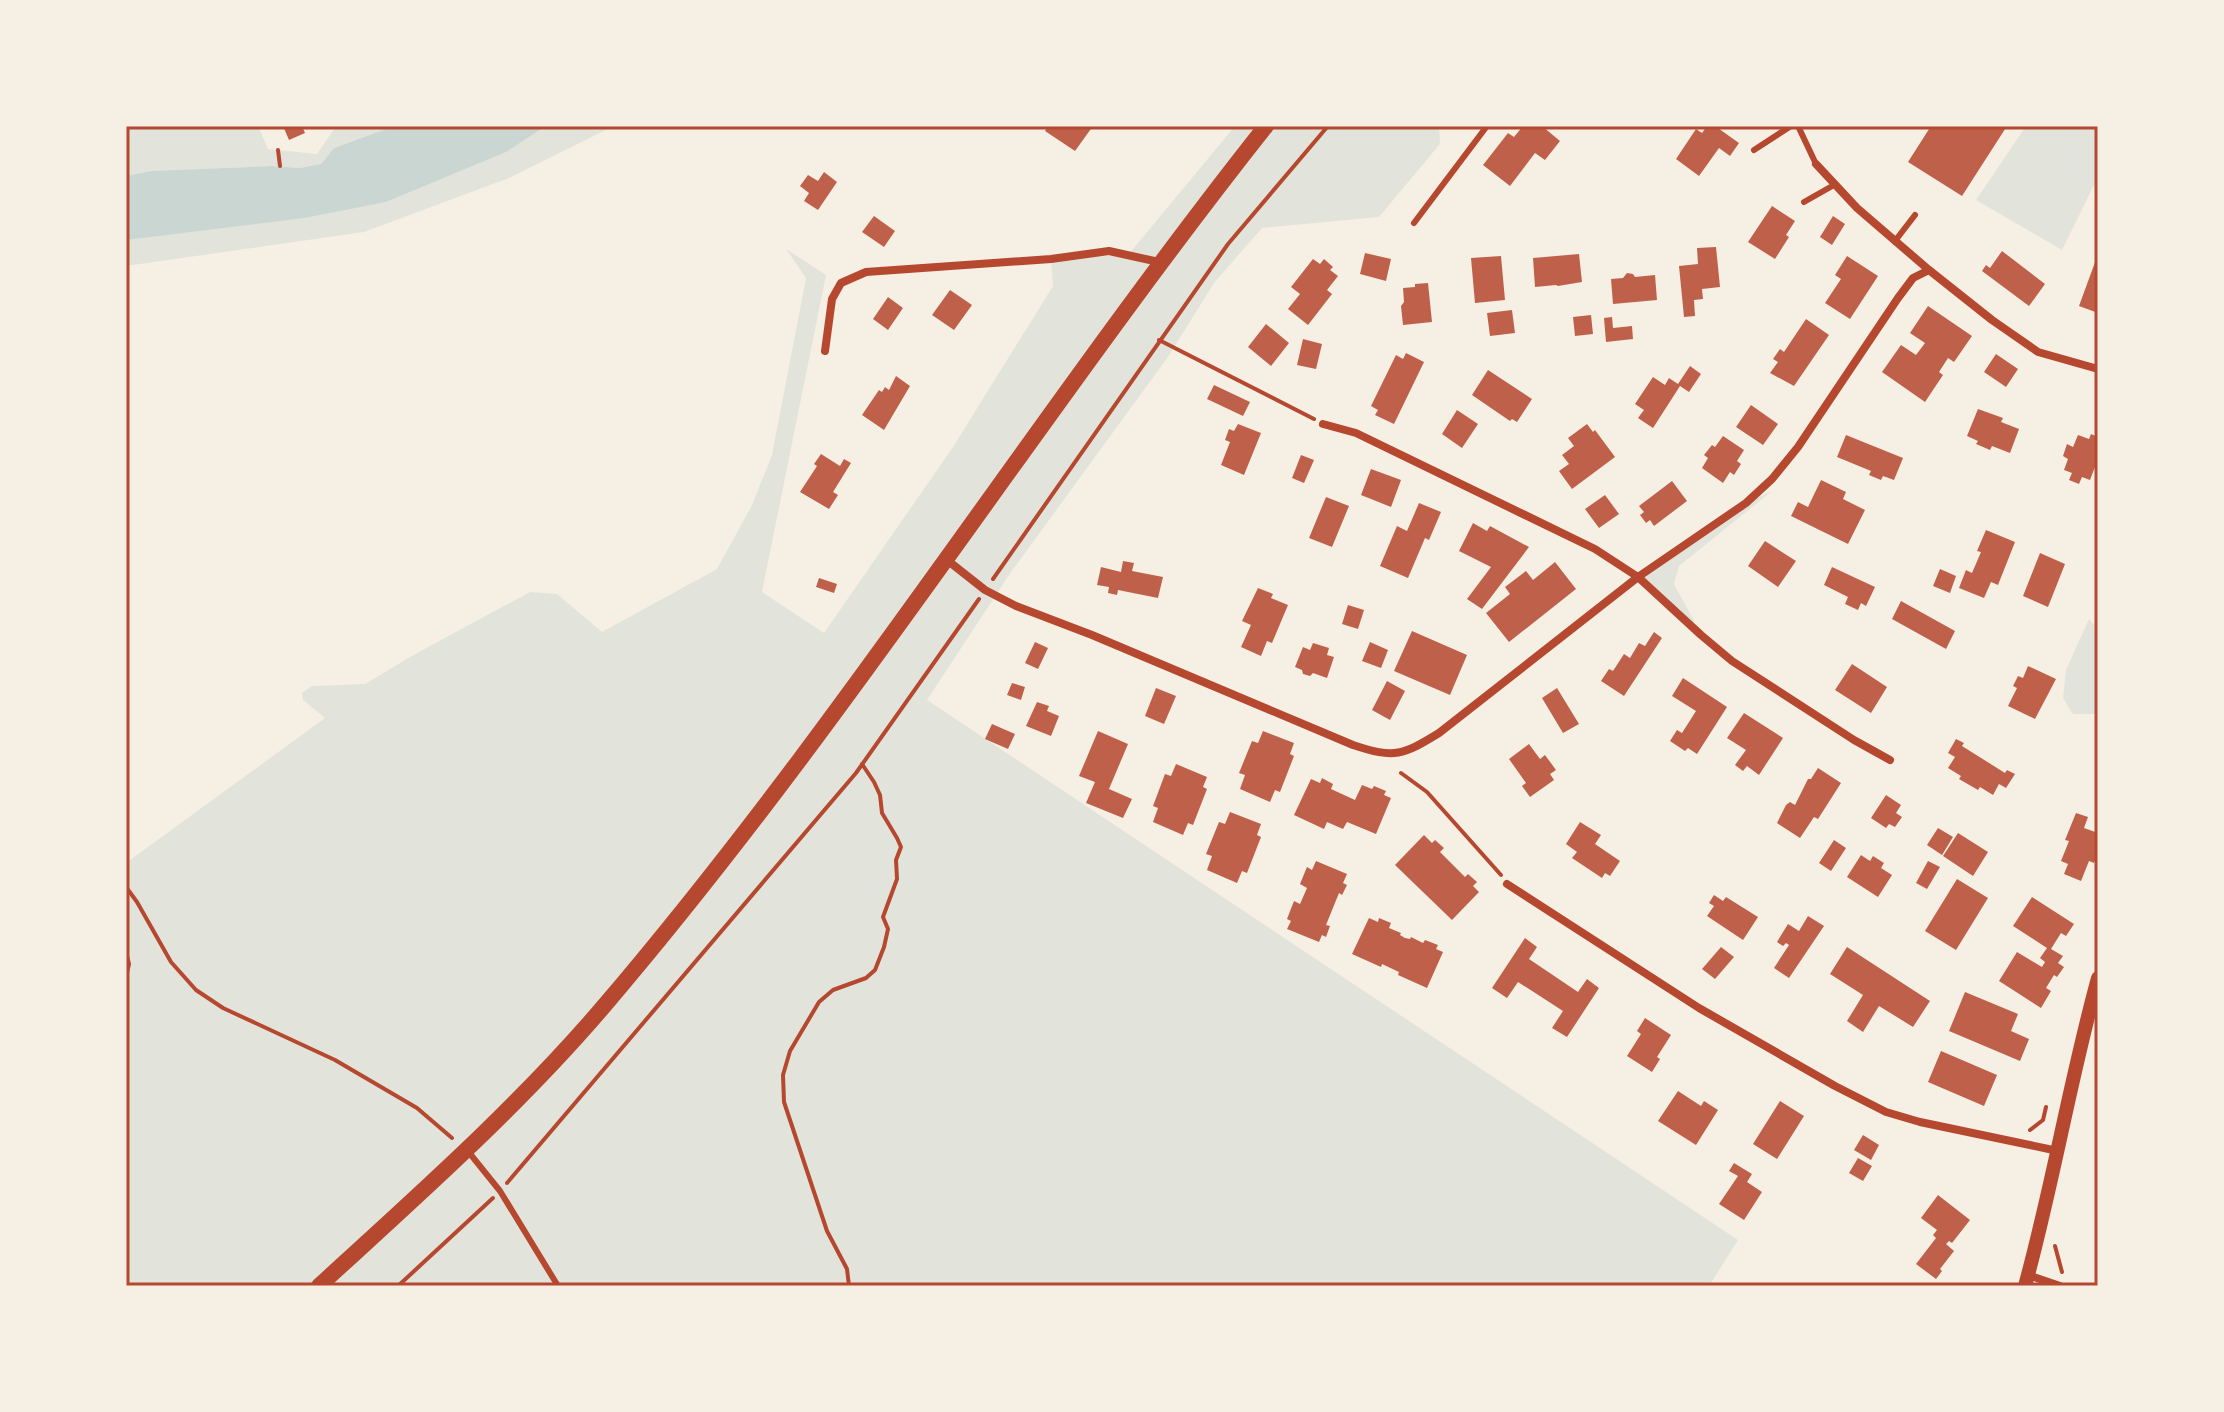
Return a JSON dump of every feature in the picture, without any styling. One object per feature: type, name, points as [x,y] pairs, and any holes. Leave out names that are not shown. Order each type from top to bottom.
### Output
[{"type":"main road","points":[[319,1286],[467,1150],[602,1008],[682,913],[947,560],[1159,262],[1266,126]]},
{"type":"street","points":[[1816,164],[1834,185],[1895,241],[1992,320],[2038,352],[2098,369]]},
{"type":"street","points":[[825,351],[832,299],[841,283],[866,272],[1051,259],[1109,251],[1159,262]]},
{"type":"street","points":[[947,560],[985,590],[1016,606],[1353,745],[1390,755],[1403,753],[1439,733],[1638,577],[1746,503],[1772,479],[1798,447],[1913,278],[1929,270]]},
{"type":"street","points":[[1323,424],[1356,433],[1587,545],[1638,577],[1732,661],[1890,760]]},
{"type":"street","points":[[1507,884],[1699,1008],[1886,1112],[2058,1151]]},
{"type":"street","points":[[2060,1286],[2027,1280],[2079,1045],[2098,978]]},
{"type":"lane","points":[[1414,223],[1487,126]]},
{"type":"lane","points":[[1754,150],[1791,126]]},
{"type":"lane","points":[[1798,126],[1816,164]]},
{"type":"lane","points":[[1804,202],[1834,185]]},
{"type":"lane","points":[[1895,241],[1915,215]]},
{"type":"lane","points":[[467,1150],[500,1191],[558,1286]]},
{"type":"path","points":[[995,576],[1228,244],[1328,126]]},
{"type":"path","points":[[278,150],[280,166]]},
{"type":"path","points":[[1159,340],[1323,424]]},
{"type":"path","points":[[398,1286],[500,1191],[862,764],[979,599]]},
{"type":"path","points":[[849,1286],[847,1269],[827,1231],[784,1102],[783,1075],[790,1051],[819,1002],[833,990],[866,978],[875,970],[884,947],[888,929],[883,917],[897,879],[896,860],[901,847],[882,813],[880,795],[874,782],[862,764]]},
{"type":"path","points":[[1401,773],[1427,792],[1507,884]]},
{"type":"path","points":[[126,887],[171,962],[196,990],[223,1008],[335,1060],[417,1108],[467,1150]]},
{"type":"path","points":[[126,952],[129,964],[126,977]]},
{"type":"path","points":[[2027,1143],[2030,1131],[2043,1120],[2046,1107]]},
{"type":"shaded area","points":[[126,126],[258,126],[268,149],[317,154],[336,126],[394,126],[334,148],[321,164],[300,168],[271,166],[151,171],[126,176]]},
{"type":"shaded area","points":[[394,126],[546,126],[506,152],[386,202],[304,218],[126,240],[126,176],[151,171],[271,166],[300,168],[321,164],[334,148]]},
{"type":"shaded area","points":[[546,126],[610,128],[509,178],[364,232],[126,266],[126,240],[386,202],[509,150]]},
{"type":"shaded area","points":[[1235,126],[1439,126],[1440,144],[1379,217],[1262,228],[1214,283],[1168,357],[1011,572],[927,700],[1738,1240],[1709,1286],[126,1286],[126,863],[325,718],[303,700],[302,693],[312,686],[365,684],[530,592],[557,594],[602,632],[717,569],[752,505],[772,455],[806,278],[786,249],[826,275],[762,592],[824,633],[953,447],[1053,286],[1051,259],[1128,255]]},
{"type":"shaded area","points":[[2026,126],[2098,126],[2098,177],[2062,250],[1976,200]]},
{"type":"shaded area","points":[[1772,491],[1679,566],[1674,584],[1694,621],[1692,627],[1638,577],[1746,503]]},
{"type":"shaded area","points":[[2089,619],[2098,629],[2098,714],[2073,714],[2063,698],[2066,670]]},
{"type":"building","points":[[283,126],[302,126],[305,133],[289,140]]},
{"type":"building","points":[[1048,126],[1093,126],[1075,151],[1045,131]]},
{"type":"building","points":[[1523,126],[1542,126],[1560,141],[1545,160],[1535,153],[1510,186],[1483,165],[1508,133],[1514,137]]},
{"type":"building","points":[[1707,126],[1715,126],[1739,143],[1730,156],[1719,148],[1699,176],[1676,159],[1696,129],[1702,133]]},
{"type":"building","points":[[1931,126],[2007,126],[1962,196],[1908,162]]},
{"type":"building","points":[[824,172],[837,182],[818,210],[804,201],[809,193],[800,186],[808,175],[818,181]]},
{"type":"building","points":[[1772,206],[1795,221],[1775,259],[1748,242]]},
{"type":"building","points":[[874,216],[895,231],[884,247],[862,232]]},
{"type":"building","points":[[1833,216],[1845,224],[1832,245],[1820,237]]},
{"type":"building","points":[[1716,247],[1720,287],[1702,289],[1703,299],[1694,300],[1695,316],[1684,317],[1679,266],[1698,264],[1697,248]]},
{"type":"building","points":[[2002,251],[2045,284],[2029,306],[1982,271],[1986,265],[1990,268]]},
{"type":"building","points":[[1365,253],[1391,259],[1386,281],[1360,274]]},
{"type":"building","points":[[1579,254],[1582,282],[1535,287],[1533,258]]},
{"type":"building","points":[[2098,254],[2098,313],[2079,306]]},
{"type":"building","points":[[1501,256],[1505,300],[1475,303],[1471,258]]},
{"type":"building","points":[[1847,256],[1878,276],[1850,319],[1825,303],[1841,279],[1835,275]]},
{"type":"building","points":[[1313,259],[1320,264],[1324,259],[1338,276],[1327,290],[1332,294],[1308,325],[1288,309],[1300,294],[1291,287]]},
{"type":"building","points":[[1627,273],[1635,277],[1655,275],[1657,300],[1613,304],[1611,279],[1623,278]]},
{"type":"building","points":[[1428,283],[1432,322],[1403,325],[1403,288]]},
{"type":"building","points":[[950,290],[972,305],[954,330],[932,315]]},
{"type":"building","points":[[888,297],[903,308],[888,330],[873,319]]},
{"type":"building","points":[[1928,306],[1972,336],[1954,362],[1948,358],[1939,372],[1943,375],[1925,402],[1882,372],[1901,345],[1916,355],[1925,343],[1910,333]]},
{"type":"building","points":[[1512,310],[1515,333],[1490,336],[1487,313]]},
{"type":"building","points":[[1591,315],[1593,334],[1575,336],[1573,317]]},
{"type":"building","points":[[1612,317],[1613,328],[1632,326],[1633,339],[1606,342],[1604,318]]},
{"type":"building","points":[[1806,319],[1829,335],[1794,386],[1770,373],[1778,362],[1773,359],[1780,349],[1784,352]]},
{"type":"building","points":[[1266,324],[1289,343],[1271,366],[1248,347]]},
{"type":"building","points":[[1303,339],[1322,344],[1316,369],[1297,365]]},
{"type":"building","points":[[1406,353],[1424,362],[1394,424],[1375,415],[1378,410],[1371,406],[1396,355],[1403,359]]},
{"type":"building","points":[[1996,354],[2018,369],[2006,387],[1984,372]]},
{"type":"building","points":[[1690,366],[1701,374],[1689,392],[1680,386],[1653,428],[1638,418],[1644,410],[1635,404],[1653,377],[1665,385],[1669,378],[1678,384]]},
{"type":"building","points":[[1488,370],[1532,399],[1517,422],[1510,421],[1472,395]]},
{"type":"building","points":[[896,376],[910,386],[884,430],[862,415],[879,390],[882,392],[885,387],[889,390]]},
{"type":"building","points":[[1214,385],[1250,402],[1243,416],[1207,399]]},
{"type":"building","points":[[1751,405],[1778,424],[1763,445],[1736,427]]},
{"type":"building","points":[[1978,409],[2003,418],[2001,422],[2019,429],[2010,453],[1992,446],[1990,450],[1967,436]]},
{"type":"building","points":[[1457,410],[1478,424],[1462,448],[1442,434]]},
{"type":"building","points":[[1238,424],[1261,433],[1244,475],[1221,465],[1230,442],[1225,440],[1229,429],[1234,431]]},
{"type":"building","points":[[1587,424],[1615,457],[1572,489],[1559,471],[1569,464],[1562,455],[1574,446],[1568,438]]},
{"type":"building","points":[[2091,434],[2098,437],[2098,459],[2090,480],[2082,477],[2079,484],[2069,480],[2072,473],[2064,470],[2068,459],[2063,456],[2067,444],[2073,447],[2078,435],[2089,439]]},
{"type":"building","points":[[1846,435],[1903,458],[1894,480],[1883,476],[1881,480],[1869,475],[1871,471],[1837,457]]},
{"type":"building","points":[[1723,436],[1744,450],[1737,461],[1741,464],[1734,475],[1730,472],[1723,483],[1702,468],[1708,458],[1704,455]]},
{"type":"building","points":[[821,454],[840,466],[844,459],[851,463],[833,492],[838,495],[829,509],[800,492]]},
{"type":"building","points":[[1301,455],[1314,460],[1304,483],[1292,478]]},
{"type":"building","points":[[1371,469],[1401,480],[1391,507],[1361,495]]},
{"type":"building","points":[[1821,480],[1846,492],[1843,499],[1865,510],[1848,544],[1791,516],[1798,502],[1808,507]]},
{"type":"building","points":[[1672,481],[1687,501],[1654,526],[1650,520],[1646,523],[1640,515],[1644,512],[1639,506]]},
{"type":"building","points":[[1605,495],[1619,514],[1599,528],[1585,509]]},
{"type":"building","points":[[1326,497],[1349,506],[1332,547],[1309,538]]},
{"type":"building","points":[[1419,503],[1441,512],[1429,540],[1425,538],[1408,578],[1380,566],[1397,526],[1407,531]]},
{"type":"building","points":[[1473,523],[1487,531],[1490,526],[1529,547],[1482,609],[1467,599],[1491,567],[1459,551]]},
{"type":"building","points":[[1986,530],[2015,542],[1998,585],[1991,582],[1984,598],[1959,588],[1966,570],[1972,573]]},
{"type":"building","points":[[1765,541],[1796,561],[1778,587],[1748,566]]},
{"type":"building","points":[[2040,553],[2065,564],[2048,607],[2023,596]]},
{"type":"building","points":[[1123,561],[1134,563],[1132,571],[1163,577],[1158,598],[1118,590],[1117,595],[1108,593],[1109,587],[1097,585],[1101,567],[1121,572]]},
{"type":"building","points":[[1555,562],[1576,589],[1509,642],[1486,613],[1510,594],[1505,587],[1526,571],[1533,580]]},
{"type":"building","points":[[1832,567],[1875,587],[1866,606],[1861,603],[1858,610],[1845,604],[1848,597],[1824,585]]},
{"type":"building","points":[[1940,569],[1956,576],[1950,593],[1933,586]]},
{"type":"building","points":[[819,578],[837,584],[834,593],[816,587]]},
{"type":"building","points":[[1258,588],[1288,605],[1272,643],[1267,641],[1261,656],[1241,647],[1251,625],[1242,621]]},
{"type":"building","points":[[1901,601],[1955,631],[1946,649],[1892,619]]},
{"type":"building","points":[[1348,605],[1364,610],[1358,629],[1342,624]]},
{"type":"building","points":[[1412,631],[1467,655],[1450,695],[1394,671]]},
{"type":"building","points":[[1654,632],[1662,638],[1624,696],[1601,681],[1609,669],[1613,671],[1624,654],[1630,658],[1639,643],[1645,646]]},
{"type":"building","points":[[1035,642],[1048,648],[1038,669],[1025,663]]},
{"type":"building","points":[[1370,642],[1388,650],[1381,668],[1362,661]]},
{"type":"building","points":[[1313,643],[1329,648],[1327,655],[1334,657],[1327,678],[1313,673],[1310,676],[1303,674],[1295,667],[1303,647],[1310,650]]},
{"type":"building","points":[[1852,664],[1887,687],[1871,713],[1835,690]]},
{"type":"building","points":[[2028,666],[2056,679],[2035,719],[2008,706],[2017,688],[2013,686],[2018,676],[2023,678]]},
{"type":"building","points":[[1683,678],[1727,707],[1697,754],[1688,748],[1685,751],[1670,741],[1677,730],[1682,733],[1696,711],[1672,696]]},
{"type":"building","points":[[1387,681],[1405,691],[1390,720],[1372,710]]},
{"type":"building","points":[[1012,683],[1025,687],[1021,700],[1007,695]]},
{"type":"building","points":[[1156,688],[1176,696],[1164,724],[1145,716]]},
{"type":"building","points":[[1557,688],[1579,724],[1563,733],[1542,698]]},
{"type":"building","points":[[1037,702],[1049,706],[1047,711],[1059,716],[1051,736],[1026,726]]},
{"type":"building","points":[[1744,713],[1783,738],[1759,775],[1747,766],[1743,771],[1735,765],[1746,750],[1727,738]]},
{"type":"building","points":[[992,724],[1015,734],[1008,749],[985,739]]},
{"type":"building","points":[[1098,731],[1128,744],[1109,789],[1132,799],[1123,818],[1086,803],[1095,782],[1079,776]]},
{"type":"building","points":[[1263,731],[1294,743],[1290,754],[1294,756],[1280,792],[1275,790],[1270,802],[1240,789],[1245,775],[1239,773],[1252,741],[1258,743]]},
{"type":"building","points":[[1956,739],[2005,773],[2007,770],[2015,774],[2006,788],[1999,784],[1993,795],[1959,779],[1961,776],[1948,768],[1955,757],[1948,753]]},
{"type":"building","points":[[1529,744],[1540,759],[1545,755],[1556,770],[1550,774],[1554,780],[1530,797],[1522,786],[1526,783],[1509,759]]},
{"type":"building","points":[[1176,764],[1207,777],[1203,787],[1207,789],[1193,825],[1188,823],[1183,835],[1153,822],[1158,808],[1153,806],[1165,774],[1171,776]]},
{"type":"building","points":[[1818,768],[1841,783],[1818,819],[1814,817],[1800,838],[1777,823],[1786,805],[1790,802],[1795,805],[1808,779]]},
{"type":"building","points":[[1322,778],[1333,784],[1331,789],[1355,800],[1362,785],[1386,791],[1384,795],[1391,798],[1376,834],[1347,822],[1343,829],[1327,822],[1324,829],[1294,815],[1311,779],[1320,783]]},
{"type":"building","points":[[1886,795],[1901,805],[1896,813],[1902,817],[1895,827],[1889,824],[1886,828],[1871,818]]},
{"type":"building","points":[[1230,812],[1261,824],[1257,835],[1261,837],[1247,873],[1242,871],[1237,883],[1207,870],[1212,856],[1206,854],[1219,822],[1225,824]]},
{"type":"building","points":[[2076,813],[2088,817],[2084,828],[2098,833],[2098,853],[2094,863],[2089,861],[2081,881],[2064,874],[2068,864],[2061,861],[2069,841],[2065,840]]},
{"type":"building","points":[[1580,822],[1601,835],[1595,844],[1620,861],[1610,876],[1605,873],[1602,878],[1572,858],[1577,852],[1566,844]]},
{"type":"building","points":[[1938,828],[1953,837],[1942,855],[1927,845]]},
{"type":"building","points":[[1958,833],[1988,852],[1973,876],[1943,856]]},
{"type":"building","points":[[1424,835],[1444,848],[1440,852],[1465,877],[1468,874],[1477,882],[1473,886],[1479,892],[1452,920],[1395,865]]},
{"type":"building","points":[[1834,840],[1846,848],[1831,871],[1819,863]]},
{"type":"building","points":[[1861,855],[1870,861],[1873,856],[1884,863],[1881,868],[1892,875],[1878,897],[1847,877]]},
{"type":"building","points":[[1316,861],[1347,874],[1343,883],[1347,885],[1342,895],[1339,893],[1326,925],[1330,926],[1326,937],[1322,935],[1319,942],[1287,929],[1291,921],[1287,919],[1294,901],[1300,904],[1307,888],[1300,884],[1307,867],[1312,870]]},
{"type":"building","points":[[1928,861],[1940,867],[1927,889],[1916,883]]},
{"type":"building","points":[[1957,879],[1988,898],[1956,950],[1925,931]]},
{"type":"building","points":[[1714,895],[1723,901],[1726,897],[1758,917],[1743,940],[1707,916],[1714,906],[1709,903]]},
{"type":"building","points":[[2032,897],[2074,924],[2066,936],[2061,933],[2051,949],[2063,956],[2058,963],[2064,967],[2046,988],[2051,991],[2041,1008],[1999,981],[2017,952],[2042,967],[2045,962],[2040,958],[2047,948],[2013,926]]},
{"type":"building","points":[[1808,916],[1824,926],[1789,978],[1774,968],[1789,945],[1786,943],[1783,946],[1777,942],[1788,924],[1799,931]]},
{"type":"building","points":[[1369,918],[1391,923],[1389,928],[1405,938],[1438,945],[1436,949],[1443,952],[1427,988],[1382,964],[1381,967],[1352,954]]},
{"type":"building","points":[[1525,938],[1537,947],[1529,959],[1578,992],[1587,979],[1599,988],[1567,1037],[1552,1028],[1563,1011],[1518,982],[1507,998],[1492,988]]},
{"type":"building","points":[[1721,947],[1734,957],[1715,979],[1702,969]]},
{"type":"building","points":[[1847,947],[1930,1001],[1913,1027],[1879,1006],[1863,1032],[1847,1021],[1863,995],[1830,974]]},
{"type":"building","points":[[1965,992],[2018,1014],[2011,1031],[2029,1039],[2020,1061],[1949,1031]]},
{"type":"building","points":[[1645,1018],[1671,1035],[1657,1057],[1660,1059],[1652,1072],[1627,1056],[1641,1034],[1637,1031]]},
{"type":"building","points":[[1941,1051],[1997,1075],[1984,1106],[1928,1082]]},
{"type":"building","points":[[1678,1091],[1701,1106],[1704,1101],[1718,1110],[1696,1145],[1658,1121]]},
{"type":"building","points":[[1780,1101],[1804,1116],[1777,1159],[1753,1144]]},
{"type":"building","points":[[1863,1135],[1879,1145],[1871,1160],[1854,1150]]},
{"type":"building","points":[[1858,1158],[1872,1166],[1863,1181],[1849,1173]]},
{"type":"building","points":[[1734,1163],[1752,1174],[1747,1182],[1762,1192],[1744,1220],[1719,1204],[1738,1176],[1729,1171]]},
{"type":"building","points":[[1938,1195],[1970,1220],[1952,1243],[1949,1241],[1946,1244],[1954,1251],[1936,1279],[1916,1264],[1936,1238],[1933,1235],[1937,1230],[1921,1218]]}]
